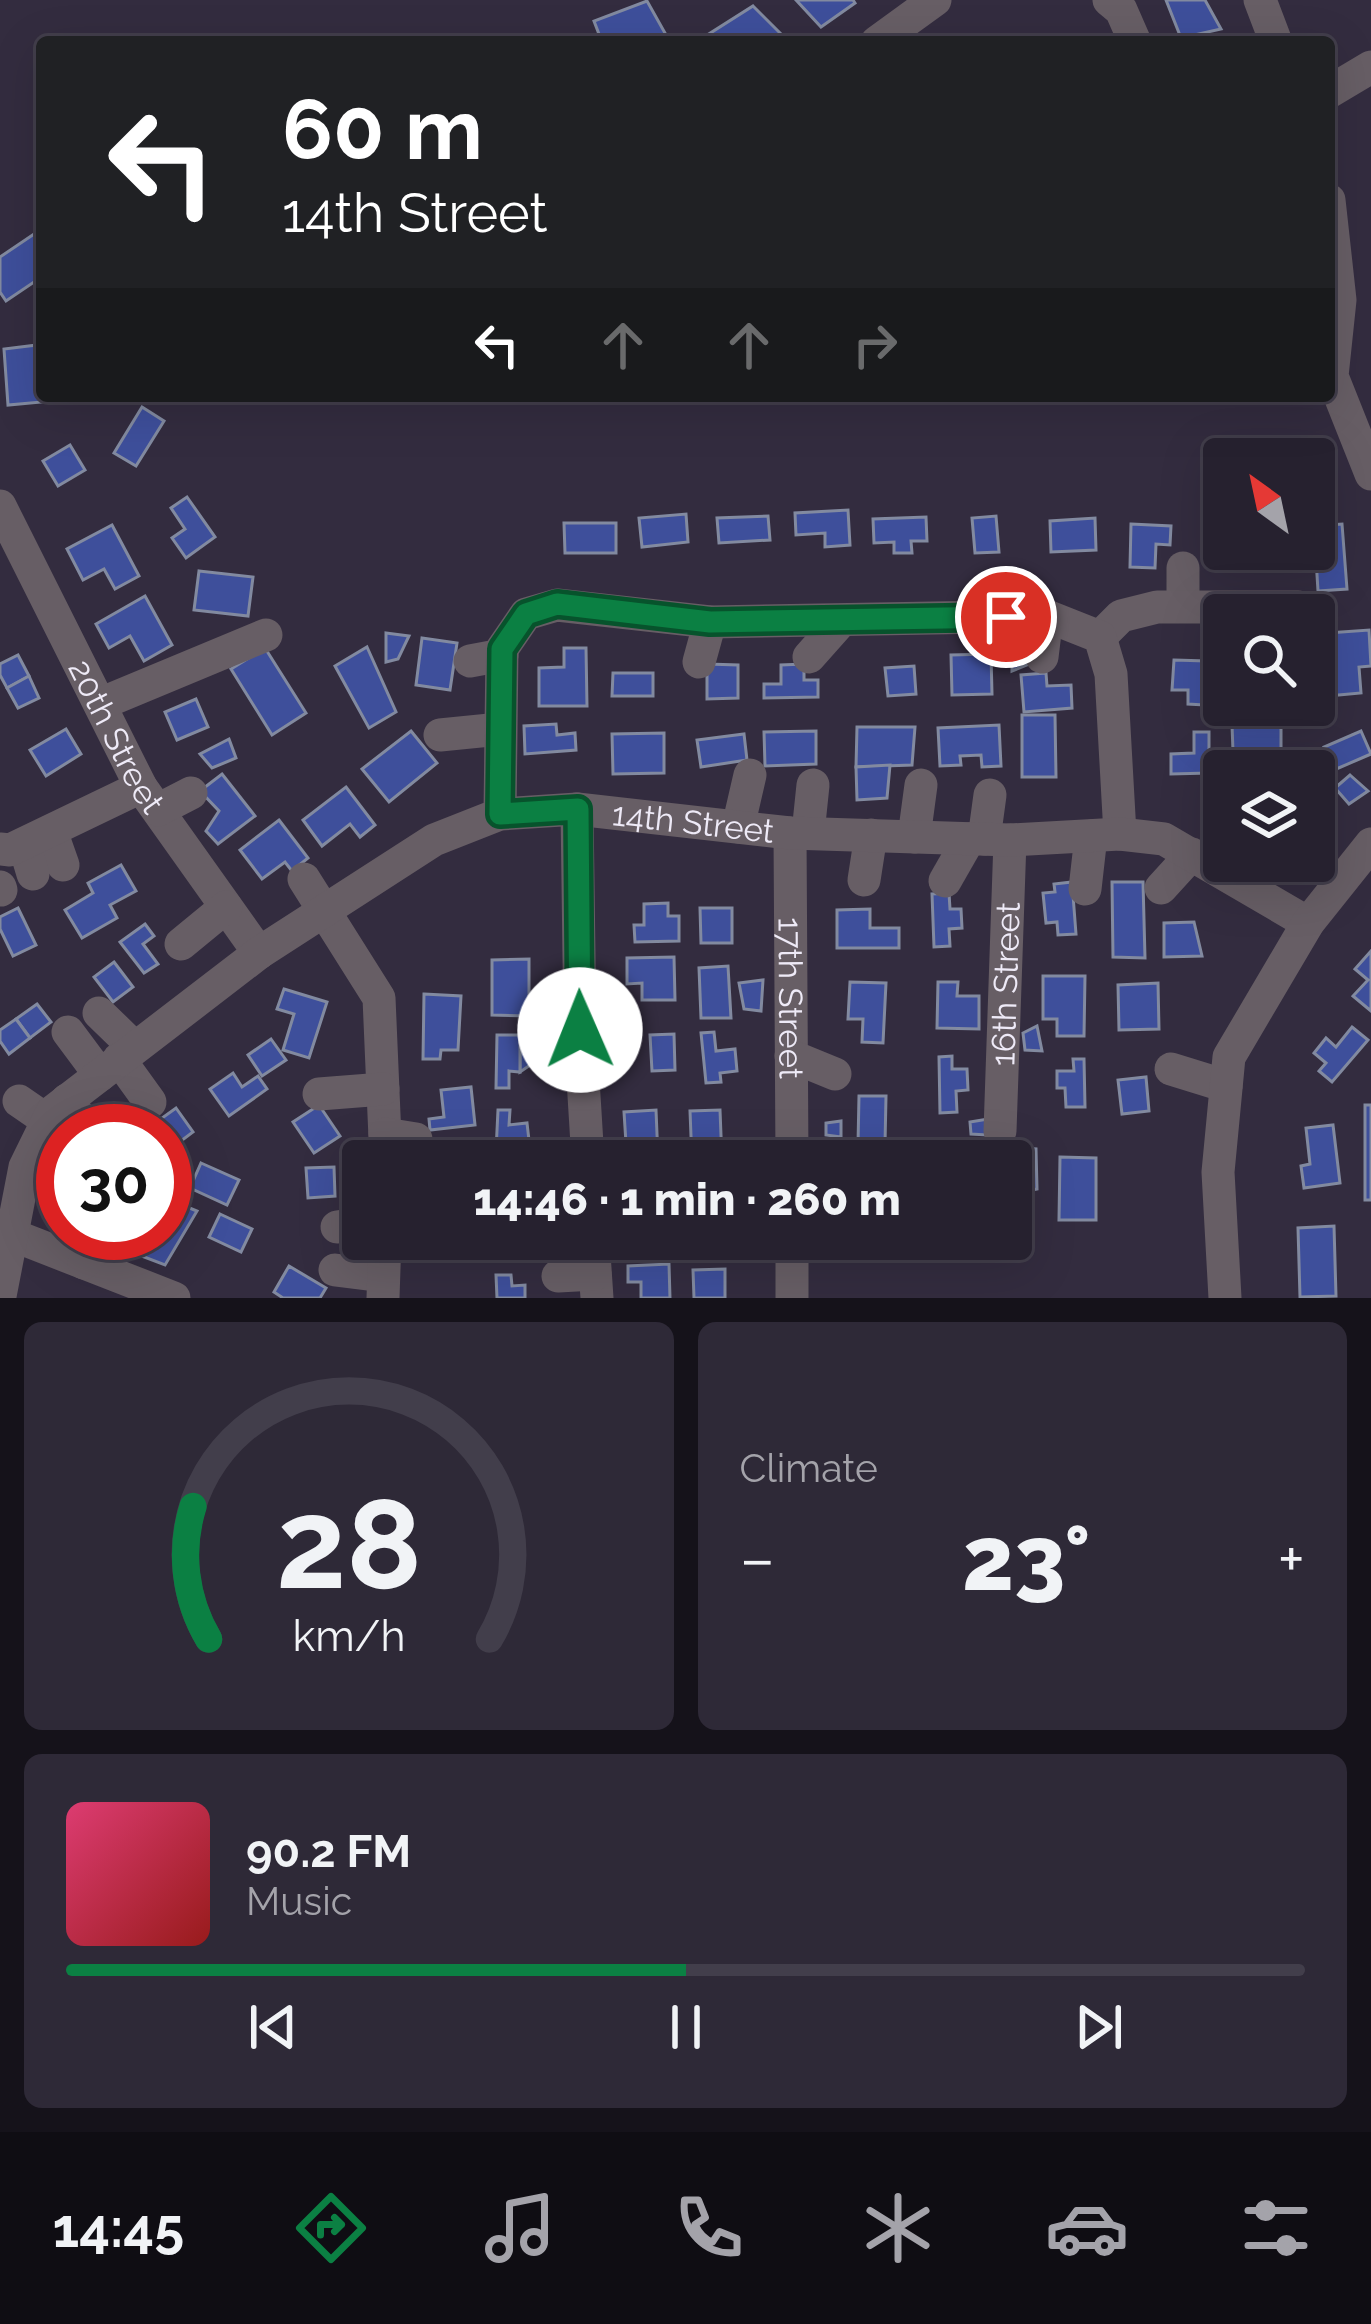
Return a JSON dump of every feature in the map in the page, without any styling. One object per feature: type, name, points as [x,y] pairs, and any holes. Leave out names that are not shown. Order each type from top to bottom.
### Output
[{"type":"street","points":[[1109,0],[1120,10],[1132,36]]},
{"type":"street","points":[[1260,0],[1274,36]]},
{"type":"street","points":[[884,36],[922,4]]},
{"type":"street","points":[[1335,88],[1371,67]]},
{"type":"street","points":[[1335,255],[1340,300],[1335,348]]},
{"type":"street","points":[[1335,384],[1371,474]]},
{"type":"street","name":"20th Street","points":[[0,506],[149,798],[259,953]]},
{"type":"street","points":[[1183,568],[1183,606]]},
{"type":"street","points":[[500,814],[500,729],[486,658],[502,649],[526,614],[557,604],[710,622],[1047,616],[1100,637]]},
{"type":"street","points":[[1100,637],[1121,616],[1157,607],[1203,608]]},
{"type":"street","points":[[1042,657],[1047,616]]},
{"type":"street","points":[[809,657],[842,621]]},
{"type":"street","points":[[699,662],[710,622]]},
{"type":"street","points":[[100,704],[266,635]]},
{"type":"street","points":[[1084,889],[1105,835],[1117,748],[1112,674],[1100,637]]},
{"type":"street","points":[[440,735],[500,729]]},
{"type":"street","points":[[1082,740],[1117,748]]},
{"type":"street","points":[[738,826],[750,776]]},
{"type":"street","name":"17th Street","points":[[792,1140],[799,833],[813,785]]},
{"type":"street","points":[[914,837],[921,785]]},
{"type":"street","points":[[26,854],[149,798],[191,793]]},
{"type":"street","points":[[946,880],[987,839],[990,795]]},
{"type":"street","name":"14th Street","points":[[65,1104],[259,953],[434,840],[500,814],[658,808],[738,826],[799,833],[1164,839],[1308,923]]},
{"type":"street","points":[[578,809],[569,1051],[585,1140]]},
{"type":"street","points":[[864,880],[871,835]]},
{"type":"street","name":"16th Street","points":[[987,839],[994,1111]]},
{"type":"street","points":[[1225,1298],[1218,1172],[1229,1057],[1308,923],[1371,844]]},
{"type":"street","points":[[1161,888],[1192,854]]},
{"type":"street","points":[[304,880],[379,998],[395,1047],[383,1089],[394,1140]]},
{"type":"street","points":[[182,944],[226,907]]},
{"type":"street","points":[[99,1012],[118,1060],[150,1102]]},
{"type":"street","points":[[68,1031],[118,1060]]},
{"type":"street","points":[[791,1056],[835,1074]]},
{"type":"street","points":[[1171,1069],[1226,1086]]},
{"type":"street","points":[[319,1094],[383,1089]]},
{"type":"street","points":[[19,1101],[36,1105]]},
{"type":"street","name":"14th Street","points":[[0,1297],[26,1167],[36,1149]]},
{"type":"street","points":[[15,1236],[174,1298]]},
{"type":"street","points":[[792,1260],[792,1298]]},
{"type":"street","points":[[335,1270],[383,1287]]},
{"type":"street","points":[[559,1276],[596,1286]]},
{"type":"building","points":[[796,0],[853,0],[855,3],[821,27]]},
{"type":"building","points":[[1166,0],[1205,0],[1221,29],[1180,36]]},
{"type":"building","points":[[647,1],[667,36],[600,36],[594,21]]},
{"type":"building","points":[[753,6],[781,34],[776,36],[706,36]]},
{"type":"building","points":[[36,233],[36,285],[6,301],[0,292],[0,257]]},
{"type":"building","points":[[36,345],[36,402],[42,402],[8,405],[4,349]]},
{"type":"building","points":[[142,407],[164,421],[136,466],[114,453]]},
{"type":"building","points":[[70,445],[85,470],[58,486],[43,461]]},
{"type":"building","points":[[187,497],[215,537],[186,558],[172,538],[185,529],[171,508]]},
{"type":"building","points":[[848,510],[850,545],[825,547],[825,533],[796,535],[795,513]]},
{"type":"building","points":[[686,514],[688,542],[642,547],[639,518]]},
{"type":"building","points":[[768,516],[770,540],[719,543],[717,518]]},
{"type":"building","points":[[996,516],[999,552],[975,553],[972,518]]},
{"type":"building","points":[[926,517],[927,541],[911,541],[912,553],[894,553],[894,542],[874,543],[873,519]]},
{"type":"building","points":[[1095,518],[1096,550],[1051,552],[1050,521]]},
{"type":"building","points":[[564,523],[616,523],[616,553],[565,553]]},
{"type":"building","points":[[1131,524],[1171,526],[1170,545],[1156,544],[1155,568],[1130,567]]},
{"type":"building","points":[[1335,524],[1342,524],[1347,589],[1318,591],[1317,570],[1335,570]]},
{"type":"building","points":[[112,525],[139,576],[115,589],[104,569],[83,580],[67,549]]},
{"type":"building","points":[[199,571],[253,577],[248,616],[194,610]]},
{"type":"building","points":[[145,596],[172,645],[144,661],[130,636],[109,648],[96,624]]},
{"type":"building","points":[[1369,630],[1371,666],[1359,667],[1361,693],[1335,695],[1335,632]]},
{"type":"building","points":[[386,633],[409,636],[398,659],[386,662]]},
{"type":"building","points":[[422,638],[457,643],[450,690],[416,685]]},
{"type":"building","points":[[367,647],[396,712],[369,728],[335,666]]},
{"type":"building","points":[[265,648],[306,713],[272,735],[231,669]]},
{"type":"building","points":[[564,648],[586,648],[587,706],[539,706],[539,668],[564,667]]},
{"type":"building","points":[[1012,648],[1027,650],[1029,664],[1012,671]]},
{"type":"building","points":[[991,654],[992,694],[952,695],[951,655]]},
{"type":"building","points":[[18,655],[29,676],[7,688],[0,664]]},
{"type":"building","points":[[1174,660],[1203,661],[1203,705],[1188,704],[1188,690],[1172,690]]},
{"type":"building","points":[[707,664],[738,665],[738,698],[707,699]]},
{"type":"building","points":[[804,664],[804,680],[818,680],[818,697],[764,698],[764,684],[781,684],[781,665]]},
{"type":"building","points":[[914,666],[916,694],[888,696],[885,668]]},
{"type":"building","points":[[613,673],[653,673],[653,696],[612,696]]},
{"type":"building","points":[[1046,673],[1047,686],[1071,685],[1072,708],[1024,712],[1021,675]]},
{"type":"building","points":[[29,676],[39,698],[18,708],[7,688]]},
{"type":"building","points":[[196,699],[208,727],[177,740],[165,712]]},
{"type":"building","points":[[1022,715],[1055,715],[1056,777],[1022,777]]},
{"type":"building","points":[[556,724],[557,735],[575,733],[576,750],[525,754],[524,726]]},
{"type":"building","points":[[999,725],[1001,766],[982,767],[981,755],[960,756],[961,765],[940,766],[938,728]]},
{"type":"building","points":[[1232,726],[1281,726],[1281,749],[1233,750]]},
{"type":"building","points":[[857,727],[915,727],[912,765],[856,767]]},
{"type":"building","points":[[66,729],[81,754],[46,776],[30,750]]},
{"type":"building","points":[[411,731],[437,763],[389,802],[362,769]]},
{"type":"building","points":[[816,731],[816,764],[765,766],[764,732]]},
{"type":"building","points":[[1361,731],[1371,754],[1335,770],[1335,750],[1324,747]]},
{"type":"building","points":[[1194,732],[1209,732],[1203,773],[1171,774],[1171,754],[1194,753]]},
{"type":"building","points":[[664,733],[664,773],[613,774],[612,734]]},
{"type":"building","points":[[744,734],[747,760],[701,767],[697,740]]},
{"type":"building","points":[[229,739],[236,758],[212,768],[200,754]]},
{"type":"building","points":[[890,765],[887,798],[857,800],[856,767]]},
{"type":"building","points":[[222,774],[255,816],[218,844],[206,831],[219,811],[200,791]]},
{"type":"building","points":[[1350,775],[1368,791],[1349,804],[1335,788]]},
{"type":"building","points":[[346,787],[375,825],[360,837],[350,824],[322,846],[303,820]]},
{"type":"building","points":[[279,820],[308,858],[292,871],[285,862],[262,879],[240,850]]},
{"type":"building","points":[[121,865],[136,891],[110,905],[117,918],[82,938],[65,910],[93,893],[88,883]]},
{"type":"building","points":[[1072,882],[1076,934],[1058,935],[1057,922],[1046,923],[1043,893],[1055,892],[1054,884]]},
{"type":"building","points":[[1112,882],[1143,882],[1145,958],[1113,957]]},
{"type":"building","points":[[949,893],[950,909],[961,909],[962,928],[949,929],[950,946],[934,947],[932,894]]},
{"type":"building","points":[[668,903],[668,916],[679,916],[679,941],[635,942],[634,925],[644,925],[644,904]]},
{"type":"building","points":[[18,908],[36,945],[13,956],[0,929],[0,917]]},
{"type":"building","points":[[700,908],[732,908],[732,943],[701,943]]},
{"type":"building","points":[[870,909],[870,928],[899,928],[899,948],[837,948],[837,910]]},
{"type":"building","points":[[1194,922],[1202,956],[1164,957],[1164,923]]},
{"type":"building","points":[[145,924],[154,936],[143,944],[158,964],[144,973],[120,942]]},
{"type":"building","points":[[1371,951],[1371,1011],[1353,996],[1368,980],[1355,969]]},
{"type":"building","points":[[674,957],[675,1000],[642,1000],[642,983],[627,984],[627,958]]},
{"type":"building","points":[[529,959],[529,1016],[492,1015],[492,960]]},
{"type":"building","points":[[114,962],[133,987],[113,1002],[94,977]]},
{"type":"building","points":[[728,966],[731,1018],[701,1018],[699,968]]},
{"type":"building","points":[[1043,976],[1085,976],[1084,1036],[1057,1036],[1057,1019],[1043,1019]]},
{"type":"building","points":[[763,980],[761,1011],[744,1009],[739,983]]},
{"type":"building","points":[[850,982],[886,983],[883,1043],[862,1042],[863,1019],[848,1019]]},
{"type":"building","points":[[938,982],[958,982],[957,996],[979,996],[979,1029],[937,1028]]},
{"type":"building","points":[[1158,983],[1159,1029],[1119,1030],[1118,985]]},
{"type":"building","points":[[284,989],[327,1002],[309,1058],[283,1050],[294,1014],[277,1009]]},
{"type":"building","points":[[424,994],[461,996],[458,1050],[441,1050],[440,1059],[423,1059]]},
{"type":"building","points":[[37,1004],[51,1022],[30,1038],[16,1019]]},
{"type":"building","points":[[16,1019],[30,1038],[9,1054],[0,1041],[0,1030]]},
{"type":"building","points":[[1037,1026],[1042,1051],[1025,1050],[1023,1033]]},
{"type":"building","points":[[1352,1027],[1368,1040],[1332,1082],[1319,1071],[1326,1063],[1314,1053],[1326,1038],[1336,1047]]},
{"type":"building","points":[[714,1032],[716,1051],[735,1049],[737,1071],[720,1073],[721,1082],[706,1083],[701,1033]]},
{"type":"building","points":[[551,1034],[545,1055],[520,1072],[520,1035]]},
{"type":"building","points":[[674,1034],[675,1070],[652,1071],[650,1035]]},
{"type":"building","points":[[497,1035],[520,1035],[520,1072],[509,1071],[509,1088],[496,1088]]},
{"type":"building","points":[[271,1039],[286,1060],[262,1076],[248,1055]]},
{"type":"building","points":[[952,1056],[952,1069],[967,1069],[968,1090],[956,1091],[957,1112],[940,1113],[939,1057]]},
{"type":"building","points":[[1073,1059],[1084,1059],[1085,1107],[1066,1107],[1065,1088],[1057,1088],[1057,1071],[1074,1071]]},
{"type":"building","points":[[233,1073],[242,1087],[258,1076],[267,1089],[229,1116],[210,1089]]},
{"type":"building","points":[[1146,1077],[1149,1111],[1122,1114],[1118,1080]]},
{"type":"building","points":[[471,1087],[475,1125],[430,1130],[429,1119],[444,1117],[441,1090]]},
{"type":"building","points":[[859,1096],[886,1096],[885,1140],[858,1140]]},
{"type":"building","points":[[319,1105],[340,1136],[314,1153],[293,1122]]},
{"type":"building","points":[[1365,1105],[1371,1105],[1371,1200],[1365,1200]]},
{"type":"building","points":[[498,1110],[510,1110],[509,1125],[527,1123],[529,1140],[497,1140]]},
{"type":"building","points":[[656,1110],[657,1140],[626,1140],[624,1112]]},
{"type":"building","points":[[720,1110],[721,1140],[691,1140],[690,1111]]},
{"type":"building","points":[[988,1119],[987,1135],[971,1134],[970,1122]]},
{"type":"building","points":[[841,1121],[841,1137],[826,1135],[826,1123]]},
{"type":"building","points":[[1333,1125],[1340,1183],[1304,1188],[1301,1166],[1310,1164],[1306,1128]]},
{"type":"building","points":[[1032,1149],[1036,1149],[1037,1189],[1032,1190]]},
{"type":"building","points":[[1060,1157],[1096,1158],[1096,1220],[1059,1220]]},
{"type":"building","points":[[201,1163],[239,1180],[227,1205],[192,1189]]},
{"type":"building","points":[[334,1167],[335,1196],[308,1198],[306,1168]]},
{"type":"building","points":[[220,1214],[252,1229],[241,1252],[209,1237]]},
{"type":"building","points":[[1334,1226],[1336,1296],[1300,1297],[1298,1228]]},
{"type":"building","points":[[669,1264],[670,1298],[641,1298],[641,1282],[628,1282],[628,1266]]},
{"type":"building","points":[[289,1266],[326,1288],[320,1298],[283,1298],[274,1292]]},
{"type":"building","points":[[725,1269],[725,1298],[694,1298],[693,1270]]},
{"type":"building","points":[[496,1275],[511,1275],[512,1286],[525,1285],[525,1298],[497,1298]]},
{"type":"route","points":[[580,1030],[578,809],[500,814],[502,649],[526,614],[557,604],[710,622],[1006,617]]}]
